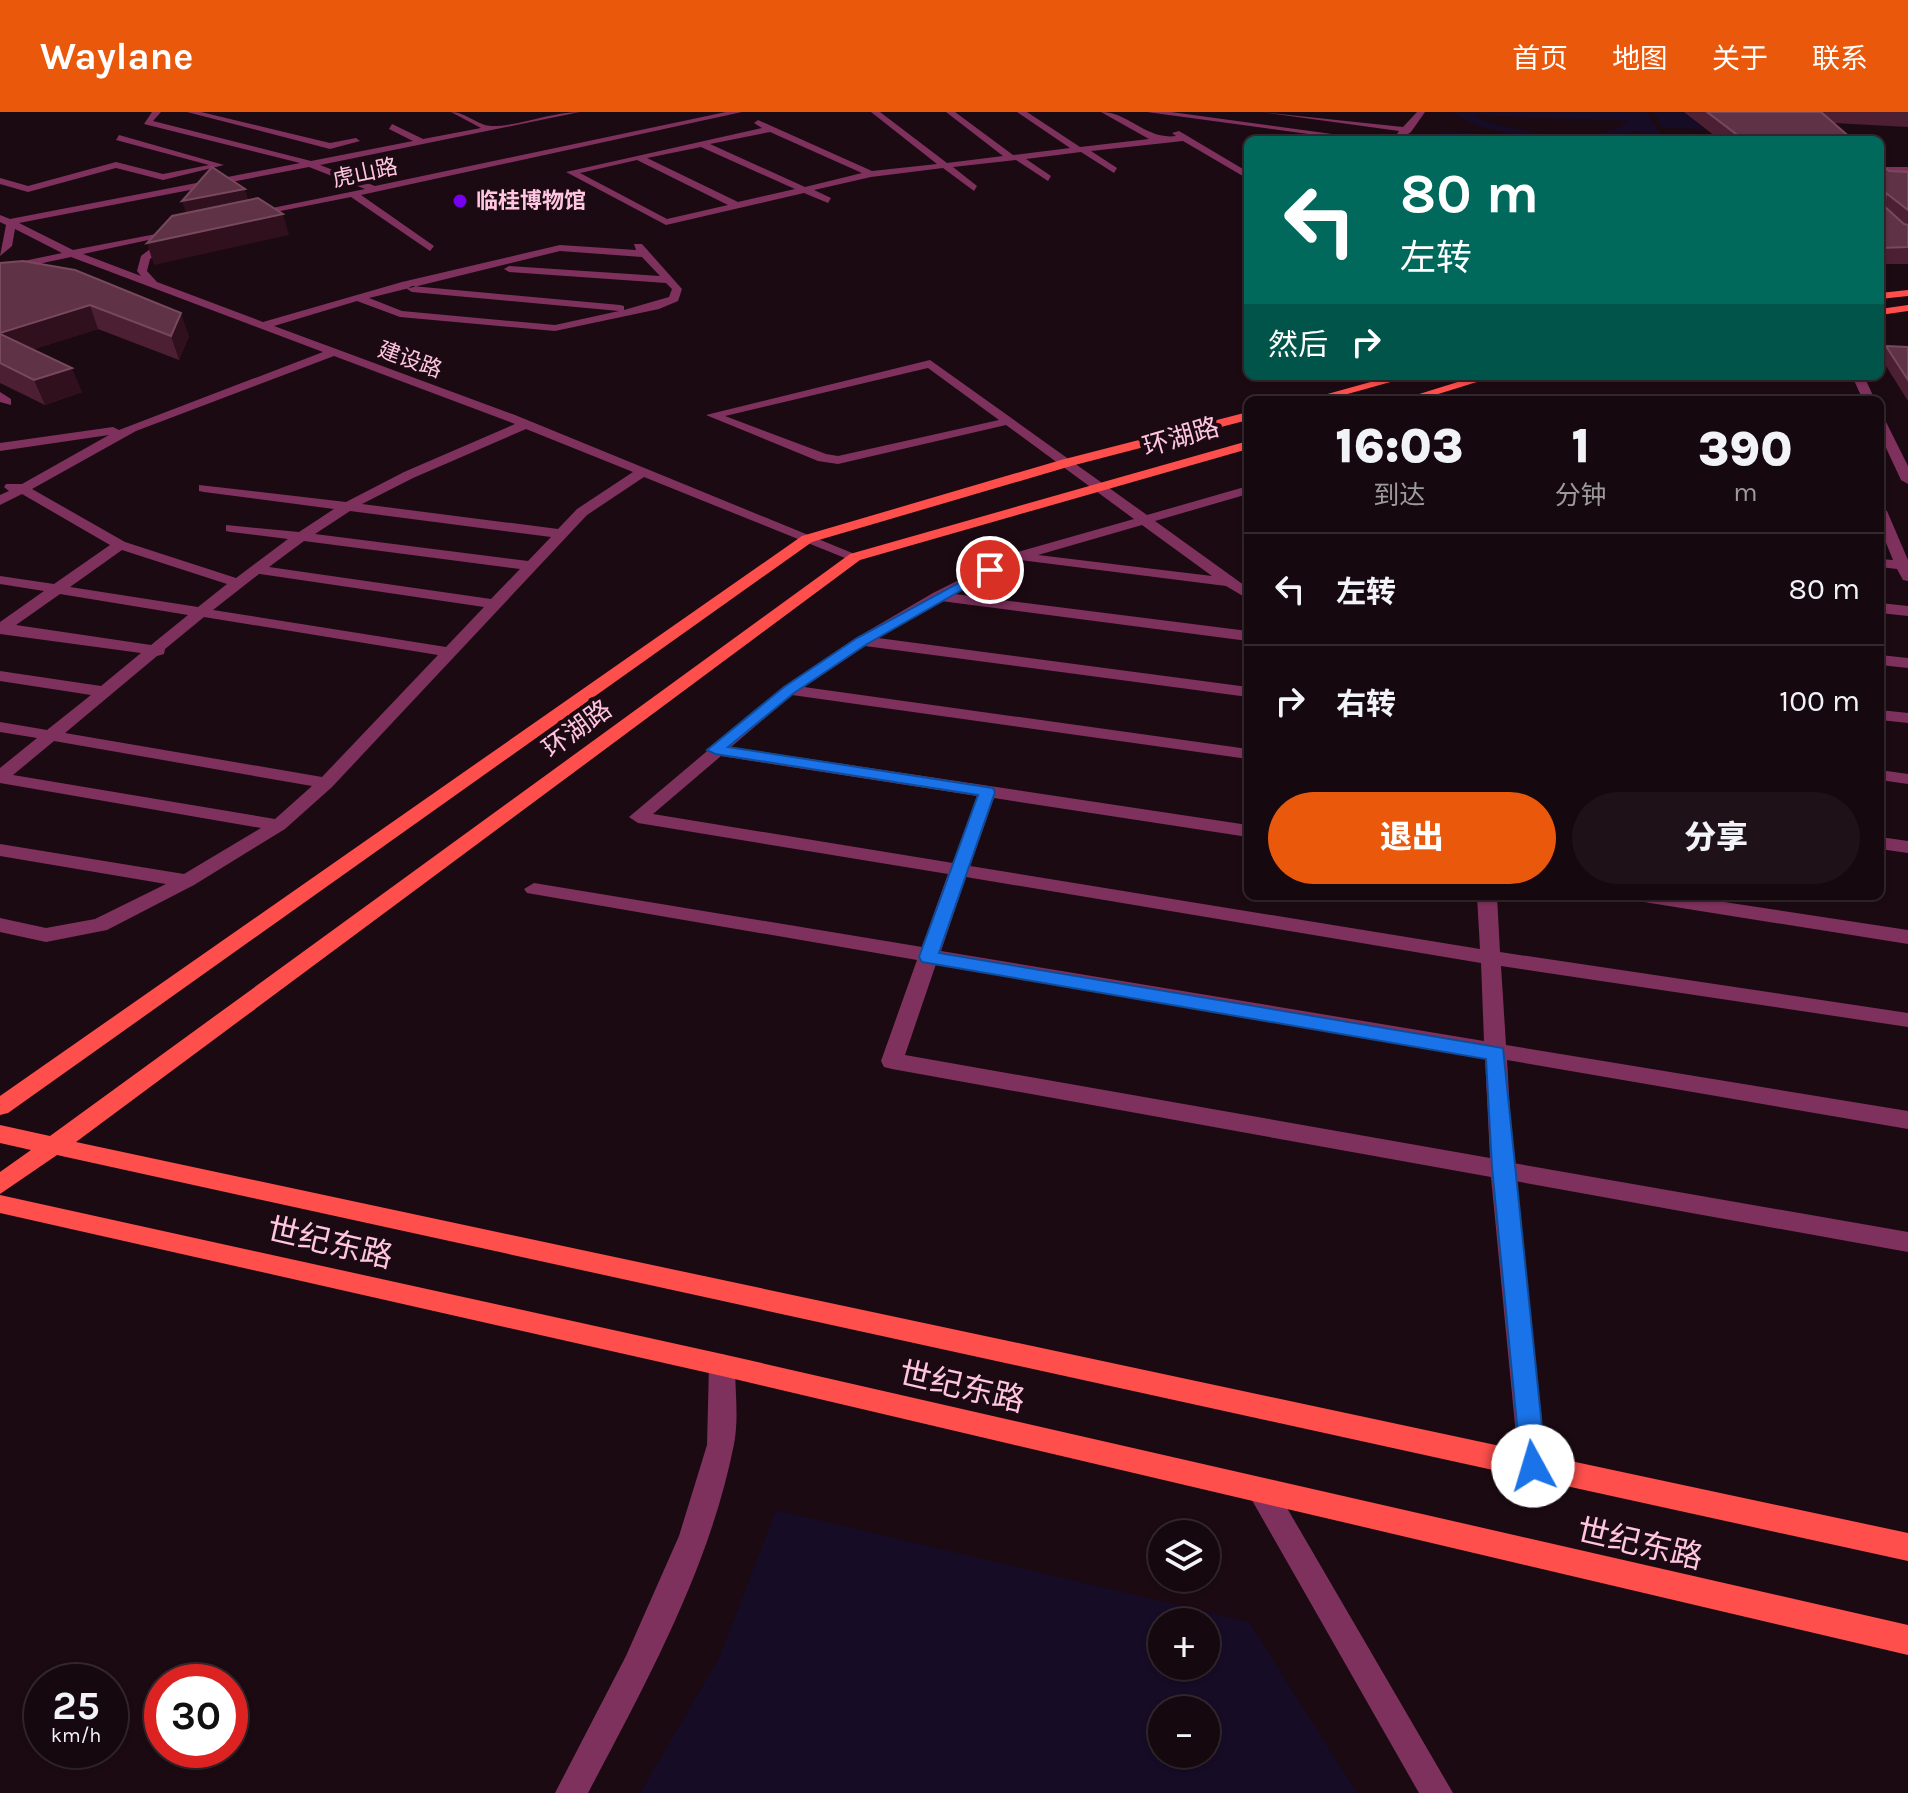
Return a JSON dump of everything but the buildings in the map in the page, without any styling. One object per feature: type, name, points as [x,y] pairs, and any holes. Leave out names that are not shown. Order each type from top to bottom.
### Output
[{"type":"main road","points":[[1884,296],[1908,293]]},
{"type":"main road","points":[[1884,311],[1908,308]]},
{"type":"main road","points":[[1328,396],[1390,380]]},
{"type":"main road","points":[[1420,396],[1476,380]]},
{"type":"main road","name":"环湖路","points":[[0,1107],[807,539],[1066,463],[1244,417]]},
{"type":"main road","name":"环湖路","points":[[0,1185],[855,557],[1244,446]]},
{"type":"main road","name":"世纪东路","points":[[0,1134],[1908,1547]]},
{"type":"main road","name":"世纪东路","points":[[0,1204],[722,1365],[1263,1493],[1908,1640]]},
{"type":"street","points":[[157,112],[147,122],[313,164],[374,189]]},
{"type":"street","points":[[191,112],[330,146],[374,138]]},
{"type":"street","points":[[455,112],[489,129]]},
{"type":"street","points":[[6,220],[576,112]]},
{"type":"street","points":[[736,112],[871,174]]},
{"type":"street","name":"虎山路","points":[[237,218],[736,112]]},
{"type":"street","points":[[875,112],[974,188]]},
{"type":"street","points":[[950,112],[1014,158],[1048,178]]},
{"type":"street","points":[[1021,112],[1114,170]]},
{"type":"street","points":[[1105,112],[1158,141]]},
{"type":"street","points":[[1139,112],[1244,174]]},
{"type":"street","points":[[1151,112],[1340,136]]},
{"type":"street","points":[[1265,112],[1408,130]]},
{"type":"street","points":[[1401,136],[1419,115]]},
{"type":"street","points":[[1404,116],[1419,115]]},
{"type":"street","points":[[770,129],[571,172],[666,222],[871,174],[1184,138]]},
{"type":"street","points":[[391,131],[422,142]]},
{"type":"street","points":[[0,181],[28,189],[116,165],[163,177],[220,165],[119,138]]},
{"type":"street","points":[[702,144],[828,200]]},
{"type":"street","points":[[639,158],[736,205]]},
{"type":"street","points":[[1884,170],[1908,170]]},
{"type":"street","points":[[353,194],[430,248]]},
{"type":"street","points":[[6,220],[68,237]]},
{"type":"street","points":[[0,253],[7,246],[6,220]]},
{"type":"street","name":"建设路","points":[[6,220],[72,254],[524,425],[855,557]]},
{"type":"street","points":[[0,272],[194,228]]},
{"type":"street","points":[[83,238],[194,228]]},
{"type":"street","points":[[155,286],[142,271],[145,258],[164,242],[194,228]]},
{"type":"street","points":[[260,326],[356,297],[392,287],[560,248],[642,250],[677,289],[674,299],[555,328],[400,314],[356,297]]},
{"type":"street","points":[[483,267],[669,280]]},
{"type":"street","points":[[0,272],[50,270]]},
{"type":"street","points":[[81,272],[155,286]]},
{"type":"street","points":[[392,287],[639,309]]},
{"type":"street","points":[[0,501],[19,487],[132,428],[331,353]]},
{"type":"street","points":[[1005,422],[838,460],[823,458],[712,415],[930,364],[1005,422],[1244,592]]},
{"type":"street","points":[[0,777],[206,611],[347,507],[388,485],[524,425]]},
{"type":"street","points":[[0,447],[132,428]]},
{"type":"street","points":[[1884,430],[1908,480]]},
{"type":"street","points":[[0,925],[46,935],[100,925],[187,881],[279,825],[326,783],[582,512],[642,472]]},
{"type":"street","points":[[0,486],[19,487],[120,545],[241,584]]},
{"type":"street","points":[[204,488],[561,534]]},
{"type":"street","points":[[1244,491],[1016,557],[938,596],[862,641],[789,690],[638,817],[1491,958],[1908,1020]]},
{"type":"street","points":[[1884,522],[1906,571]]},
{"type":"street","points":[[231,528],[532,566]]},
{"type":"street","points":[[1,628],[120,545]]},
{"type":"street","points":[[1016,557],[1244,585]]},
{"type":"street","points":[[1884,564],[1906,571]]},
{"type":"street","points":[[260,570],[495,604]]},
{"type":"street","points":[[0,580],[450,652]]},
{"type":"street","points":[[938,596],[1244,635]]},
{"type":"street","points":[[1884,608],[1908,611]]},
{"type":"street","points":[[1,628],[158,651]]},
{"type":"street","points":[[862,641],[1244,691]]},
{"type":"street","points":[[1884,660],[1908,663]]},
{"type":"street","points":[[0,676],[106,692]]},
{"type":"street","points":[[789,690],[1244,753]]},
{"type":"street","points":[[1884,715],[1908,718]]},
{"type":"street","points":[[0,727],[326,783]]},
{"type":"street","points":[[715,750],[1244,830]]},
{"type":"street","points":[[1884,776],[1908,779]]},
{"type":"street","points":[[0,777],[279,825]]},
{"type":"street","points":[[987,792],[892,1061],[1502,1167],[1908,1242]]},
{"type":"street","points":[[1884,844],[1908,847]]},
{"type":"street","points":[[0,850],[187,881]]},
{"type":"street","points":[[534,889],[1908,1120]]},
{"type":"street","points":[[1487,900],[1502,1167],[1533,1466]]},
{"type":"street","points":[[1695,900],[1759,905],[1908,937]]},
{"type":"street","points":[[571,1793],[633,1679],[691,1536],[721,1442],[722,1365]]},
{"type":"street","points":[[1263,1493],[1437,1793]]},
{"type":"shaded area","points":[[1451,112],[1647,112],[1661,136],[1642,136],[1639,131],[1608,136],[1438,136],[1438,131],[1515,135],[1477,126]],"holes":[[[1473,115],[1629,121],[1616,129],[1576,135],[1552,134],[1507,127]]]},
{"type":"shaded area","points":[[1653,112],[1692,112],[1704,129],[1663,128]]},
{"type":"shaded area","points":[[776,1510],[1190,1608],[1148,1608],[1148,1680],[1220,1680],[1220,1615],[1249,1622],[1357,1793],[640,1793],[719,1658]]},
{"type":"place","name":"临桂博物馆","points":[[460,201]]},
{"type":"route","points":[[990,570],[938,596],[862,641],[789,690],[715,750],[987,792],[929,957],[1496,1053],[1502,1167],[1533,1466]]}]
